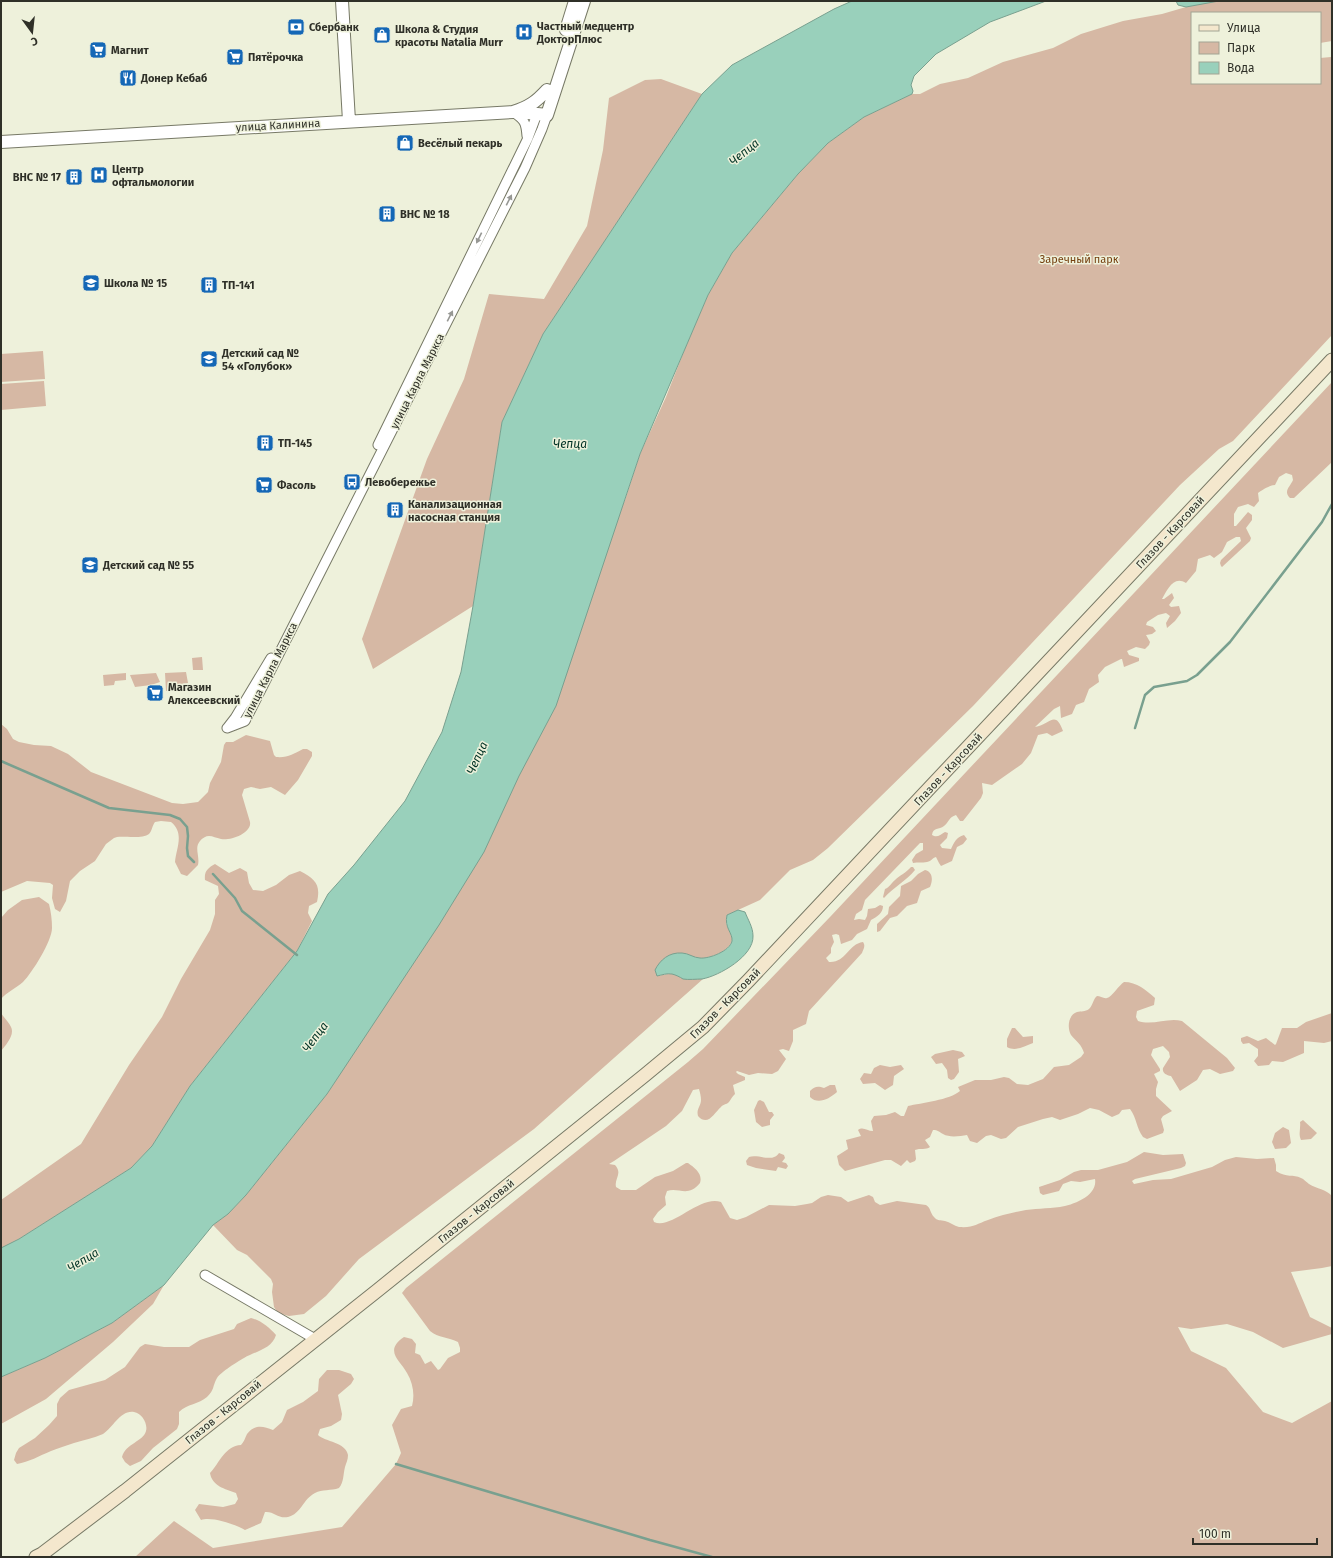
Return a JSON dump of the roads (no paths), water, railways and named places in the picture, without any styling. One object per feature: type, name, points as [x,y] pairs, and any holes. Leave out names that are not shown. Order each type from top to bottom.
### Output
[{"type":"main road","name":"Глазов - Карсовай","points":[[39,1556],[125,1490],[645,1075],[688,1040],[723,1008],[1332,360]]},
{"type":"street","points":[[342,1],[349,120]]},
{"type":"street","name":"улица Карла Маркса","points":[[575,1],[547,90],[542,114],[542,130],[525,168],[245,721],[227,728],[236,718],[275,650],[377,447],[528,138],[542,114],[584,1]]},
{"type":"street","name":"улица Калинина","points":[[1,142],[349,120],[513,112],[527,108],[547,90]]},
{"type":"street","points":[[513,112],[542,114]]},
{"type":"street","points":[[513,112],[522,118],[526,124],[528,138]]},
{"type":"street","points":[[205,1275],[315,1339]]},
{"type":"water","name":"Чепца","points":[[852,1],[1046,1],[990,22],[936,54],[914,76],[911,85],[913,91],[912,94],[864,117],[828,143],[798,174],[732,253],[708,295],[640,454],[556,706],[519,776],[484,852],[439,925],[327,1094],[246,1195],[228,1214],[213,1225],[164,1285],[112,1323],[45,1358],[1,1377],[1,1248],[19,1239],[131,1168],[152,1146],[190,1086],[297,951],[328,894],[354,865],[405,801],[442,732],[461,672],[502,422],[543,334],[702,94],[732,65],[834,9]]},
{"type":"water","points":[[1176,1],[1219,1],[1186,7],[1178,5]]},
{"type":"water","points":[[738,910],[745,912],[753,933],[752,943],[742,958],[717,974],[702,979],[683,979],[676,975],[670,974],[657,976],[655,970],[657,966],[669,955],[682,953],[698,958],[704,958],[719,954],[727,948],[732,941],[732,938],[726,920],[727,915]]},
{"type":"waterway","points":[[1135,728],[1145,695],[1154,687],[1187,681],[1197,675],[1230,642],[1322,522],[1332,504]]},
{"type":"waterway","points":[[1,761],[109,808],[170,815],[180,819],[187,827],[188,856],[194,862]]},
{"type":"waterway","points":[[213,874],[235,898],[242,911],[297,955]]},
{"type":"waterway","points":[[396,1464],[712,1557]]},
{"type":"place","name":"Сбербанк","points":[[296,27]]},
{"type":"place","name":"Частный медцентр ДокторПлюс","points":[[524,32]]},
{"type":"place","name":"Школа & Студия красоты Natalia Murr","points":[[382,35]]},
{"type":"place","name":"Магнит","points":[[98,50]]},
{"type":"place","name":"Пятёрочка","points":[[235,57]]},
{"type":"place","name":"Донер Кебаб","points":[[128,78]]},
{"type":"place","name":"Весёлый пекарь","points":[[405,143]]},
{"type":"place","name":"Центр офтальмологии","points":[[99,175]]},
{"type":"place","name":"ВНС № 17","points":[[74,177]]},
{"type":"place","name":"ВНС № 18","points":[[387,214]]},
{"type":"place","name":"Школа № 15","points":[[91,283]]},
{"type":"place","name":"ТП-141","points":[[209,285]]},
{"type":"place","name":"Детский сад № 54 «Голубок»","points":[[209,359]]},
{"type":"place","name":"ТП-145","points":[[265,443]]},
{"type":"place","name":"Левобережье","points":[[352,482]]},
{"type":"place","name":"Фасоль","points":[[264,485]]},
{"type":"place","name":"Канализационная насосная станция","points":[[395,510]]},
{"type":"place","name":"Детский сад № 55","points":[[90,565]]},
{"type":"place","name":"Магазин Алексеевский","points":[[155,693]]},
{"type":"park label","name":"Заречный парк","points":[[1079,259]]}]
